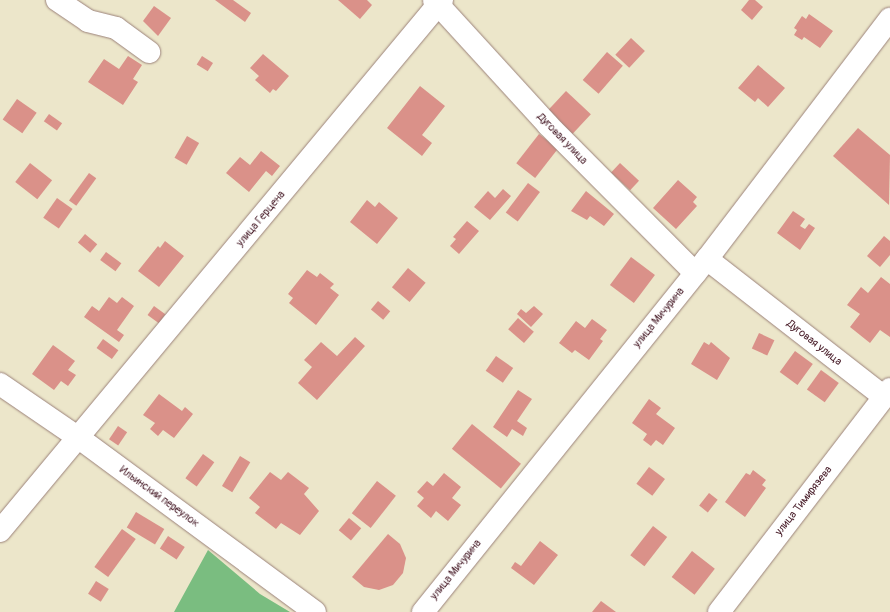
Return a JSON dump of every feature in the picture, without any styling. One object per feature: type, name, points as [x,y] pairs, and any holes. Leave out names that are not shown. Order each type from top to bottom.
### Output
[{"type":"street","points":[[57,0],[88,21],[116,28],[148,52]]},
{"type":"street","name":"Дуговая улица","points":[[438,2],[548,125],[701,266],[887,393]]},
{"type":"street","name":"улица Герцена","points":[[0,531],[79,438],[438,2]]},
{"type":"street","name":"улица Мичурина","points":[[423,612],[701,266],[890,19]]},
{"type":"street","name":"Ильинский переулок","points":[[0,384],[79,438],[315,612]]},
{"type":"street","name":"улица Тимирязева","points":[[719,612],[887,393]]},
{"type":"green space","points":[[208,550],[260,594],[290,612],[174,612]]},
{"type":"building","points":[[215,0],[233,0],[251,13],[245,22]]},
{"type":"building","points":[[338,0],[367,0],[372,5],[360,19]]},
{"type":"building","points":[[749,0],[755,0],[763,7],[752,20],[741,10]]},
{"type":"building","points":[[154,6],[171,18],[158,36],[143,21]]},
{"type":"building","points":[[809,14],[833,31],[820,48],[804,37],[802,40],[794,35],[797,30],[794,28],[802,16],[806,19]]},
{"type":"building","points":[[631,38],[645,51],[629,68],[615,55]]},
{"type":"building","points":[[607,52],[623,66],[599,94],[583,80]]},
{"type":"building","points":[[263,54],[289,76],[276,91],[273,89],[270,93],[255,80],[259,76],[250,68]]},
{"type":"building","points":[[128,56],[142,65],[133,79],[138,82],[123,105],[88,82],[104,59],[119,69]]},
{"type":"building","points":[[202,56],[213,63],[208,71],[197,64]]},
{"type":"building","points":[[758,65],[785,88],[768,107],[758,98],[755,102],[738,88]]},
{"type":"building","points":[[420,86],[445,106],[422,135],[432,143],[422,156],[387,128]]},
{"type":"building","points":[[566,91],[591,114],[572,134],[548,111]]},
{"type":"building","points":[[17,99],[37,113],[22,133],[3,119]]},
{"type":"building","points":[[49,114],[62,123],[57,131],[44,121]]},
{"type":"building","points":[[858,128],[890,155],[889,205],[833,156]]},
{"type":"building","points":[[539,134],[558,149],[535,178],[516,163]]},
{"type":"building","points":[[187,136],[199,143],[187,165],[174,158]]},
{"type":"building","points":[[261,151],[280,166],[272,176],[266,171],[249,192],[226,173],[240,157],[250,165]]},
{"type":"building","points":[[30,163],[52,180],[37,199],[15,182]]},
{"type":"building","points":[[620,163],[639,181],[630,190],[611,173]]},
{"type":"building","points":[[89,173],[96,178],[76,206],[69,201]]},
{"type":"building","points":[[678,180],[697,197],[693,202],[697,206],[676,229],[653,208]]},
{"type":"building","points":[[528,183],[540,192],[518,222],[506,213]]},
{"type":"building","points":[[503,189],[511,196],[490,220],[474,207],[488,191],[495,198]]},
{"type":"building","points":[[586,191],[614,214],[604,226],[590,216],[587,220],[571,211]]},
{"type":"building","points":[[57,198],[73,209],[59,229],[43,218]]},
{"type":"building","points":[[367,200],[375,207],[379,202],[398,218],[377,244],[350,222]]},
{"type":"building","points":[[793,211],[805,219],[800,226],[805,229],[809,224],[815,228],[800,250],[777,233]]},
{"type":"building","points":[[467,221],[479,231],[459,254],[450,246],[456,239],[453,237]]},
{"type":"building","points":[[85,234],[97,244],[90,253],[78,242]]},
{"type":"building","points":[[884,236],[890,241],[890,255],[880,267],[867,256]]},
{"type":"building","points":[[165,241],[184,256],[159,287],[138,271],[158,246],[160,248]]},
{"type":"building","points":[[106,252],[121,263],[115,271],[100,260]]},
{"type":"building","points":[[631,257],[655,275],[634,303],[610,285]]},
{"type":"building","points":[[408,268],[426,283],[410,302],[392,287]]},
{"type":"building","points":[[307,270],[317,277],[320,273],[334,284],[330,288],[339,295],[316,325],[289,303],[293,298],[288,294]]},
{"type":"building","points":[[881,277],[890,284],[890,337],[880,330],[870,343],[850,327],[860,314],[847,305],[861,287],[868,293]]},
{"type":"building","points":[[109,297],[117,303],[122,297],[134,306],[117,330],[124,335],[119,342],[84,317],[92,306],[99,311]]},
{"type":"building","points":[[378,301],[390,311],[383,320],[371,309]]},
{"type":"building","points":[[154,306],[165,314],[159,323],[148,315]]},
{"type":"building","points":[[534,306],[543,314],[531,327],[517,314],[521,309],[526,313]]},
{"type":"building","points":[[518,318],[534,332],[524,343],[508,329]]},
{"type":"building","points":[[592,319],[607,330],[600,339],[603,341],[589,360],[575,350],[572,353],[559,343],[576,321],[585,328]]},
{"type":"building","points":[[759,333],[774,340],[767,356],[752,348]]},
{"type":"building","points":[[355,337],[365,346],[317,400],[298,383],[312,367],[304,360],[321,342],[337,356]]},
{"type":"building","points":[[103,339],[118,350],[112,359],[97,348]]},
{"type":"building","points":[[704,342],[709,345],[711,342],[730,358],[717,380],[691,364]]},
{"type":"building","points":[[53,345],[75,361],[68,370],[76,375],[68,386],[61,381],[54,390],[32,374]]},
{"type":"building","points":[[795,351],[813,364],[798,385],[780,372]]},
{"type":"building","points":[[496,356],[513,368],[503,383],[486,371]]},
{"type":"building","points":[[821,370],[839,383],[825,402],[807,389]]},
{"type":"building","points":[[518,390],[532,399],[517,421],[527,428],[523,436],[512,429],[507,437],[493,427]]},
{"type":"building","points":[[159,394],[182,411],[185,407],[193,414],[174,438],[163,430],[158,436],[150,429],[155,423],[143,415]]},
{"type":"building","points":[[649,399],[661,408],[656,414],[675,428],[663,445],[656,440],[651,446],[643,440],[647,434],[632,423]]},
{"type":"building","points":[[472,424],[521,464],[501,489],[452,449]]},
{"type":"building","points":[[118,426],[127,432],[118,445],[109,439]]},
{"type":"building","points":[[203,454],[214,462],[197,486],[185,478]]},
{"type":"building","points":[[240,456],[250,462],[232,492],[222,486]]},
{"type":"building","points":[[649,467],[665,479],[652,496],[636,484]]},
{"type":"building","points":[[753,470],[766,480],[762,485],[766,488],[745,517],[725,502],[746,473],[750,475]]},
{"type":"building","points":[[270,472],[281,480],[288,472],[309,488],[304,494],[319,511],[300,535],[281,523],[276,529],[255,513],[260,507],[249,498]]},
{"type":"building","points":[[444,473],[461,487],[452,498],[461,505],[448,521],[436,511],[431,518],[417,506],[424,498],[417,492],[427,481],[433,486]]},
{"type":"building","points":[[377,481],[396,496],[371,528],[352,513]]},
{"type":"building","points":[[709,493],[718,500],[708,512],[699,506]]},
{"type":"building","points":[[136,512],[164,529],[155,544],[127,527]]},
{"type":"building","points":[[349,518],[361,528],[351,541],[339,530]]},
{"type":"building","points":[[653,526],[667,537],[644,566],[630,555]]},
{"type":"building","points":[[122,529],[136,539],[108,577],[94,567]]},
{"type":"building","points":[[388,534],[400,544],[406,558],[403,573],[393,585],[379,590],[364,587],[352,577]]},
{"type":"building","points":[[168,536],[185,547],[177,559],[160,549]]},
{"type":"building","points":[[540,541],[558,555],[534,585],[511,568],[515,562],[521,566]]},
{"type":"building","points":[[692,551],[715,569],[695,595],[672,577]]},
{"type":"building","points":[[96,581],[109,589],[101,602],[88,594]]},
{"type":"building","points":[[601,601],[616,612],[592,612]]}]
